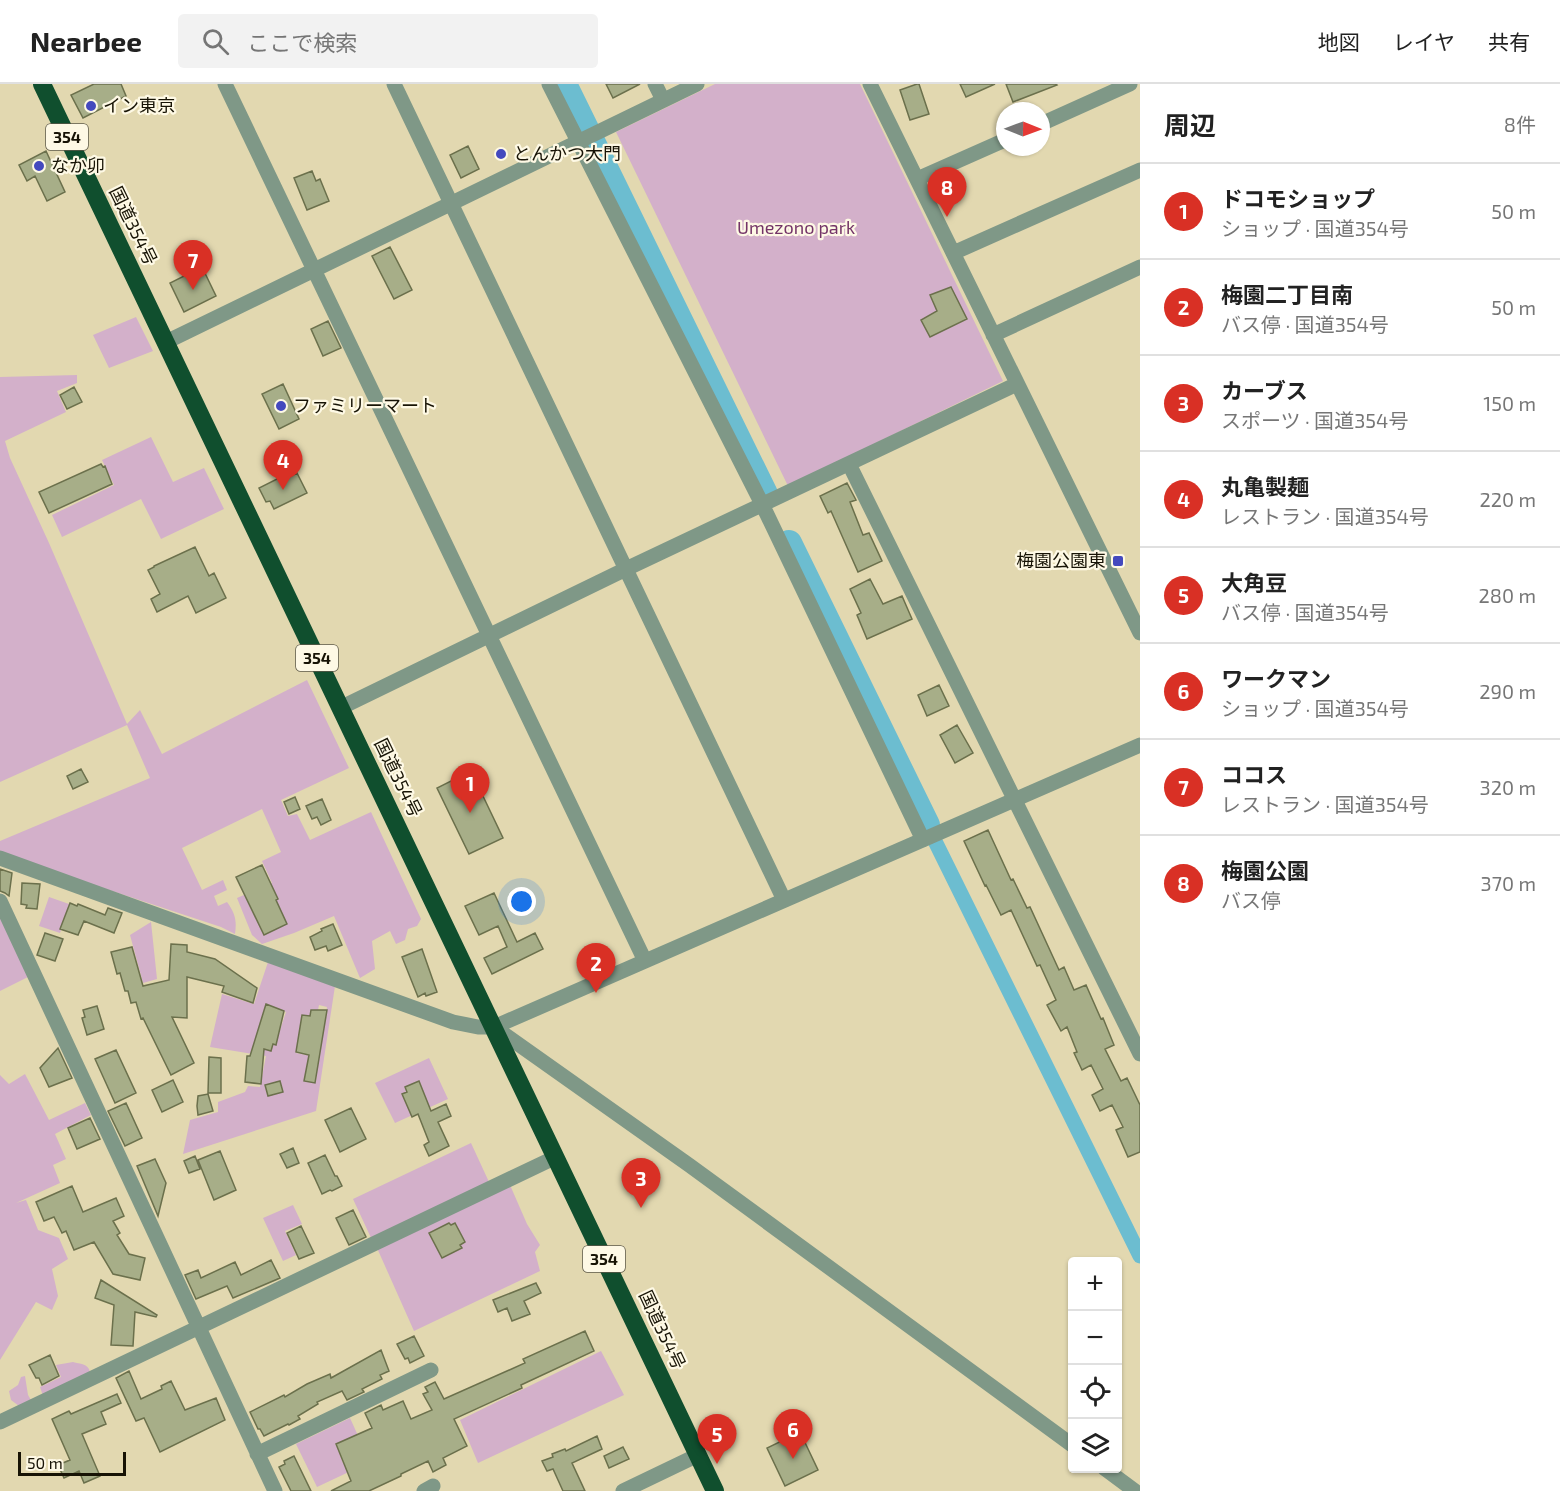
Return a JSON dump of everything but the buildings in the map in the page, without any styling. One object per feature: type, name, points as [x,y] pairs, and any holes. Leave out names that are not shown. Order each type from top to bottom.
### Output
[{"type":"highway","name":"国道354号","points":[[42,84],[715,1491]]},
{"type":"street","points":[[225,84],[645,961]]},
{"type":"street","points":[[394,84],[784,900]]},
{"type":"street","points":[[549,84],[929,837]]},
{"type":"street","points":[[656,84],[663,100]]},
{"type":"street","points":[[166,342],[697,84]]},
{"type":"street","points":[[870,84],[1140,633]]},
{"type":"street","points":[[1050,120],[1130,84]]},
{"type":"street","points":[[916,179],[996,144]]},
{"type":"street","points":[[953,254],[1140,170]]},
{"type":"street","points":[[993,335],[1140,267]]},
{"type":"street","points":[[340,708],[626,569],[1017,384]]},
{"type":"street","points":[[849,464],[1140,1054]]},
{"type":"street","points":[[0,858],[453,1022],[478,1027],[494,1027],[1140,745]]},
{"type":"street","points":[[0,902],[275,1491]]},
{"type":"street","points":[[494,1027],[690,1165],[1068,1442]]},
{"type":"street","points":[[0,1422],[556,1156]]},
{"type":"street","points":[[257,1454],[431,1371]]},
{"type":"street","points":[[623,1491],[698,1455]]},
{"type":"street","points":[[1111,1473],[1135,1491]]},
{"type":"green space","name":"Umezono park","points":[[715,84],[860,84],[1003,381],[788,486],[616,132]]},
{"type":"green space","points":[[136,317],[153,351],[109,368],[93,335]]},
{"type":"green space","points":[[77,375],[77,383],[57,391],[66,412],[5,441],[10,458],[127,724],[140,710],[162,754],[307,680],[349,768],[281,800],[288,816],[297,814],[310,840],[371,812],[421,919],[417,926],[408,929],[405,940],[396,944],[390,931],[372,941],[375,969],[360,978],[334,916],[262,944],[252,935],[237,898],[272,883],[262,861],[281,852],[262,809],[182,848],[202,890],[223,880],[227,890],[214,896],[218,906],[227,902],[232,910],[235,917],[235,934],[221,927],[0,854],[0,841],[150,778],[127,725],[0,782],[0,377]]},
{"type":"green space","points":[[151,437],[173,482],[204,468],[224,509],[161,539],[141,499],[62,537],[52,515],[114,485],[102,460]]},
{"type":"green space","points":[[49,897],[69,904],[60,933],[39,926]]},
{"type":"green space","points":[[0,915],[30,976],[0,991]]},
{"type":"green space","points":[[151,922],[157,979],[143,983],[130,935]]},
{"type":"green space","points":[[268,962],[335,986],[316,1111],[183,1154],[190,1120],[218,1112],[218,1102],[245,1092],[248,1086],[260,1087],[266,1056],[210,1047],[222,994],[254,1004]],"holes":[[[266,1005],[286,1012],[278,1036],[259,1028]],[[319,1005],[327,1007],[320,1054],[312,1056],[296,1053],[302,1016],[310,1016],[318,1010]],[[308,1060],[317,1062],[316,1081],[313,1083],[304,1080]]]},
{"type":"green space","points":[[429,1058],[448,1099],[395,1123],[375,1083]],"holes":[[[419,1081],[426,1098],[411,1105],[402,1094],[407,1092],[405,1087]]]},
{"type":"green space","points":[[25,1074],[49,1120],[85,1103],[91,1115],[55,1134],[66,1159],[53,1165],[60,1183],[16,1203],[26,1200],[38,1230],[59,1238],[68,1259],[52,1269],[58,1296],[52,1310],[36,1302],[0,1360],[0,1075],[9,1084]]},
{"type":"green space","points":[[471,1143],[489,1182],[372,1240],[353,1199]]},
{"type":"green space","points":[[510,1185],[527,1224],[540,1245],[535,1252],[540,1271],[414,1331],[377,1248]],"holes":[[[449,1223],[451,1225],[455,1223],[465,1242],[460,1245],[462,1247],[442,1258],[429,1233]]]},
{"type":"green space","points":[[293,1205],[302,1224],[285,1231],[296,1255],[283,1261],[263,1218]]},
{"type":"green space","points":[[601,1351],[624,1395],[478,1463],[460,1420]]},
{"type":"green space","points":[[73,1362],[86,1365],[90,1372],[43,1396],[40,1387],[61,1377],[56,1365]]},
{"type":"green space","points":[[25,1376],[31,1400],[19,1406],[11,1400],[9,1391],[18,1385],[21,1377]]},
{"type":"green space","points":[[350,1418],[370,1462],[317,1487],[296,1444]],"holes":[[[354,1436],[365,1461],[343,1463],[336,1444]]]},
{"type":"waterway","points":[[564,84],[765,494]]},
{"type":"waterway","points":[[789,543],[927,825]]},
{"type":"waterway","points":[[927,825],[1140,1256]]},
{"type":"place","name":"イン東京","points":[[91,106]]},
{"type":"place","name":"とんかつ大門","points":[[501,154]]},
{"type":"place","name":"なか卯","points":[[39,166]]},
{"type":"place","name":"梅園公園","points":[[947,217]]},
{"type":"place","name":"ココス","points":[[193,290]]},
{"type":"place","name":"ファミリーマート","points":[[281,406]]},
{"type":"place","name":"丸亀製麺","points":[[283,490]]},
{"type":"place","name":"梅園公園東","points":[[1118,561]]},
{"type":"place","name":"ドコモショップ","points":[[470,813]]},
{"type":"place","name":"梅園二丁目南","points":[[596,993]]},
{"type":"place","name":"カーブス","points":[[641,1208]]},
{"type":"place","name":"ワークマン","points":[[793,1459]]},
{"type":"place","name":"大角豆","points":[[717,1464]]}]
